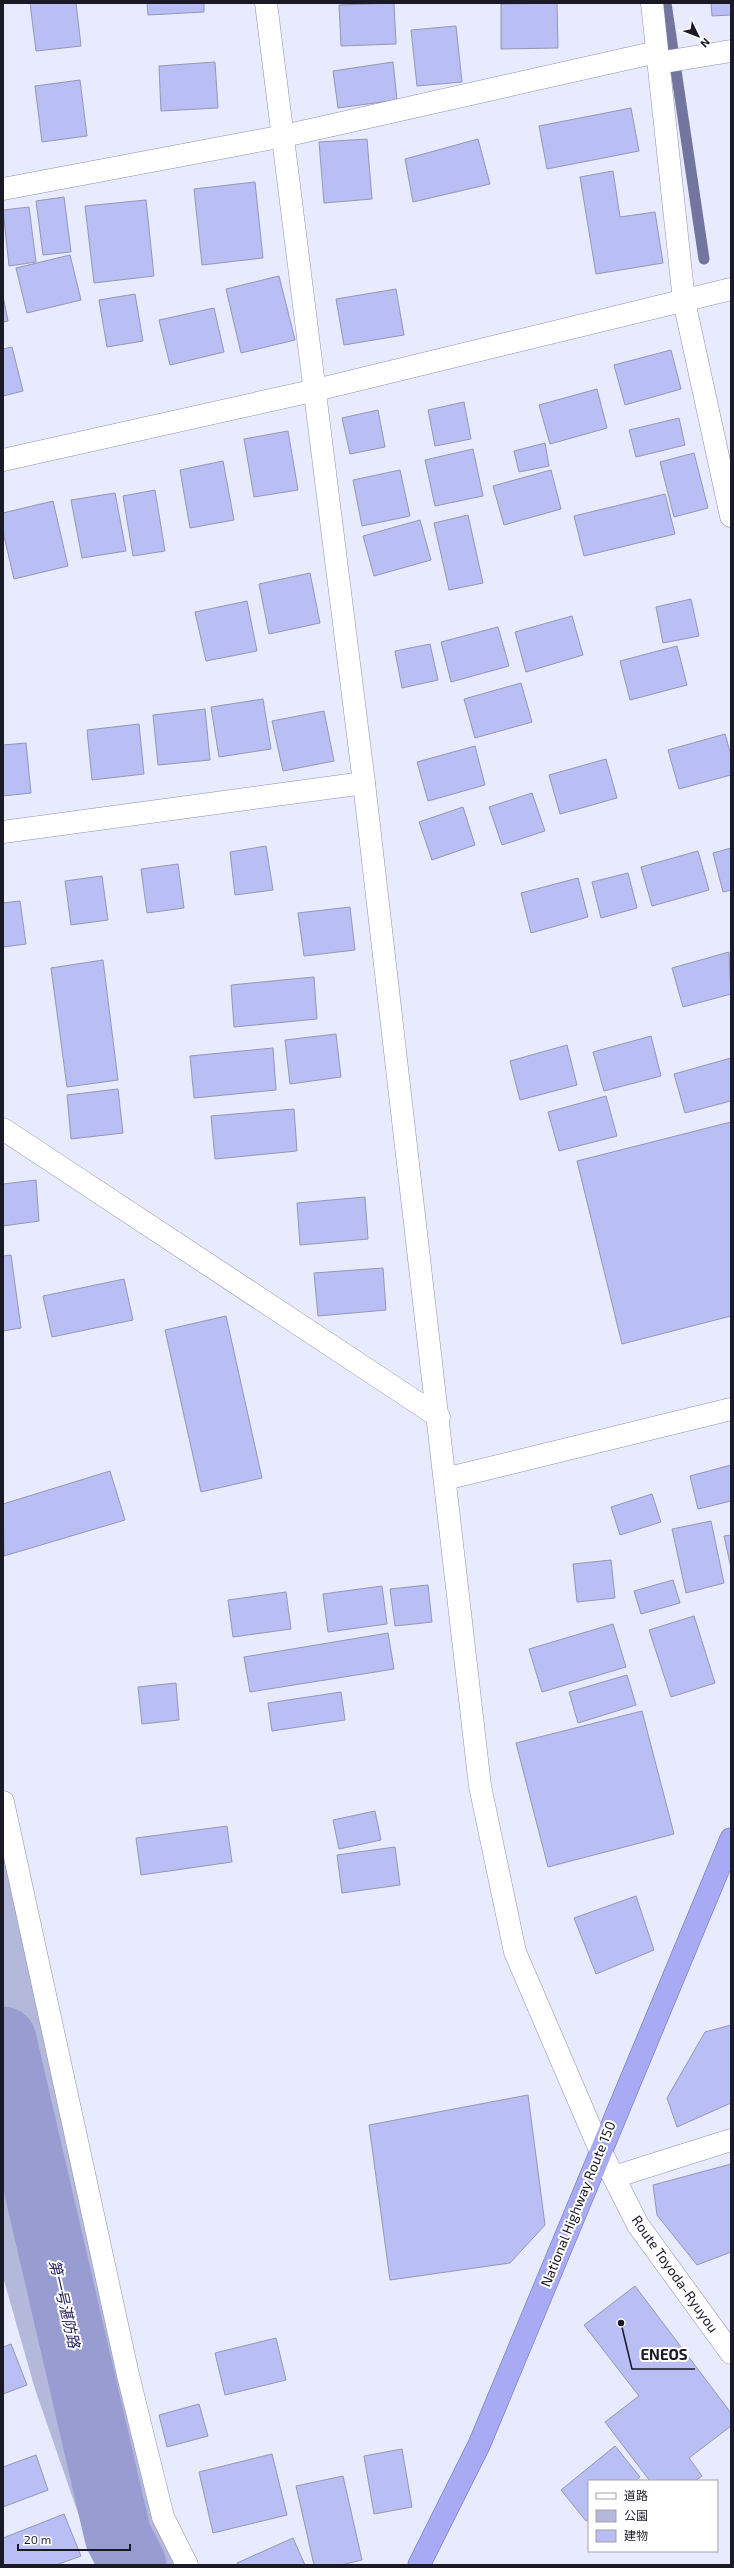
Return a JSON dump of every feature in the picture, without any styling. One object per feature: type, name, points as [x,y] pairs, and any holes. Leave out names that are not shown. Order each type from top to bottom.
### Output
[{"type":"highway","name":"National Highway Route 150","points":[[419,2565],[479,2445],[600,2150],[731,1840]]},
{"type":"street","name":"Route Toyoda-Ryuyou","points":[[266,3],[316,390],[364,783],[439,1417],[480,1786],[515,1952],[600,2150],[638,2225],[731,2353]]},
{"type":"street","points":[[652,3],[684,301],[731,516]]},
{"type":"street","points":[[3,189],[284,136],[659,59],[683,58],[731,50]]},
{"type":"street","points":[[3,460],[316,390],[731,289]]},
{"type":"street","points":[[3,832],[364,783]]},
{"type":"street","points":[[3,1129],[439,1417]]},
{"type":"street","points":[[445,1479],[731,1409]]},
{"type":"street","points":[[3,1802],[126,2368],[163,2517],[187,2565]]},
{"type":"street","points":[[614,2177],[731,2140]]},
{"type":"green space","points":[[3,1802],[106,2279],[187,2565],[96,2565],[35,2389],[3,2277]]},
{"type":"building","points":[[30,3],[76,3],[81,46],[36,51]]},
{"type":"building","points":[[147,3],[204,3],[204,12],[148,15]]},
{"type":"building","points":[[394,3],[396,44],[341,46],[339,5]]},
{"type":"building","points":[[557,3],[558,48],[501,49],[501,4]]},
{"type":"building","points":[[711,3],[731,3],[731,15],[712,16]]},
{"type":"building","points":[[456,26],[462,82],[417,86],[411,30]]},
{"type":"building","points":[[215,62],[218,108],[161,111],[159,66]]},
{"type":"building","points":[[393,62],[397,100],[338,108],[333,71]]},
{"type":"building","points":[[80,80],[87,136],[42,142],[35,86]]},
{"type":"building","points":[[631,108],[639,151],[547,169],[539,126]]},
{"type":"building","points":[[367,139],[372,199],[324,203],[319,142]]},
{"type":"building","points":[[478,139],[490,184],[413,202],[405,159]]},
{"type":"building","points":[[613,171],[620,217],[655,212],[663,263],[596,274],[580,177]]},
{"type":"building","points":[[255,182],[263,258],[202,265],[194,189]]},
{"type":"building","points":[[64,197],[71,252],[43,255],[36,201]]},
{"type":"building","points":[[146,200],[154,276],[94,283],[85,206]]},
{"type":"building","points":[[29,207],[36,262],[9,266],[3,210]]},
{"type":"building","points":[[70,255],[81,300],[27,313],[16,268]]},
{"type":"building","points":[[279,276],[295,340],[241,353],[226,289]]},
{"type":"building","points":[[396,289],[404,335],[344,345],[336,299]]},
{"type":"building","points":[[135,294],[143,341],[107,347],[99,300]]},
{"type":"building","points":[[3,296],[8,321],[3,322]]},
{"type":"building","points":[[214,308],[224,352],[170,365],[159,320]]},
{"type":"building","points":[[12,347],[23,391],[3,396],[3,349]]},
{"type":"building","points":[[671,350],[681,389],[625,405],[614,365]]},
{"type":"building","points":[[597,389],[607,428],[550,444],[539,405]]},
{"type":"building","points":[[464,402],[471,439],[435,446],[428,410]]},
{"type":"building","points":[[378,410],[385,447],[350,454],[342,418]]},
{"type":"building","points":[[679,418],[685,445],[636,457],[629,430]]},
{"type":"building","points":[[288,431],[298,490],[254,497],[244,439]]},
{"type":"building","points":[[545,443],[549,466],[519,472],[514,451]]},
{"type":"building","points":[[473,449],[483,496],[435,506],[425,460]]},
{"type":"building","points":[[694,453],[708,508],[674,517],[660,462]]},
{"type":"building","points":[[223,461],[234,520],[190,528],[180,470]]},
{"type":"building","points":[[400,470],[410,516],[362,526],[353,480]]},
{"type":"building","points":[[551,470],[561,509],[504,525],[493,486]]},
{"type":"building","points":[[155,490],[165,551],[133,556],[123,496]]},
{"type":"building","points":[[115,493],[126,551],[82,558],[71,500]]},
{"type":"building","points":[[665,494],[675,534],[584,556],[574,516]]},
{"type":"building","points":[[53,501],[68,566],[14,579],[3,532],[3,513]]},
{"type":"building","points":[[468,515],[483,583],[449,590],[434,523]]},
{"type":"building","points":[[420,520],[431,560],[374,576],[363,536]]},
{"type":"building","points":[[310,573],[320,623],[269,634],[259,584]]},
{"type":"building","points":[[691,599],[699,636],[663,643],[656,607]]},
{"type":"building","points":[[247,601],[257,651],[206,661],[195,612]]},
{"type":"building","points":[[572,616],[583,655],[526,672],[515,632]]},
{"type":"building","points":[[498,627],[509,666],[451,682],[441,642]]},
{"type":"building","points":[[430,644],[438,680],[402,688],[395,651]]},
{"type":"building","points":[[677,646],[687,685],[630,700],[620,661]]},
{"type":"building","points":[[521,683],[532,722],[475,738],[464,699]]},
{"type":"building","points":[[263,699],[271,749],[219,757],[211,707]]},
{"type":"building","points":[[205,709],[210,760],[158,765],[153,715]]},
{"type":"building","points":[[324,711],[334,761],[283,771],[272,721]]},
{"type":"building","points":[[139,724],[144,774],[92,780],[87,730]]},
{"type":"building","points":[[725,734],[731,755],[731,775],[679,789],[668,750]]},
{"type":"building","points":[[26,743],[31,793],[3,796],[3,745]]},
{"type":"building","points":[[475,746],[485,785],[428,801],[417,762]]},
{"type":"building","points":[[606,759],[617,798],[560,814],[549,775]]},
{"type":"building","points":[[532,793],[545,831],[502,845],[489,807]]},
{"type":"building","points":[[463,807],[475,845],[432,860],[419,822]]},
{"type":"building","points":[[266,846],[273,890],[235,895],[230,852]]},
{"type":"building","points":[[731,848],[731,890],[723,892],[713,853]]},
{"type":"building","points":[[698,851],[709,890],[652,906],[641,867]]},
{"type":"building","points":[[178,864],[184,908],[147,913],[141,869]]},
{"type":"building","points":[[628,873],[637,908],[601,918],[592,882]]},
{"type":"building","points":[[102,876],[108,920],[71,925],[65,881]]},
{"type":"building","points":[[578,878],[588,917],[531,933],[521,893]]},
{"type":"building","points":[[20,901],[26,944],[3,947],[3,903]]},
{"type":"building","points":[[350,907],[355,950],[304,956],[298,913]]},
{"type":"building","points":[[729,952],[731,994],[683,1007],[672,968]]},
{"type":"building","points":[[103,960],[118,1080],[67,1087],[51,968]]},
{"type":"building","points":[[314,977],[317,1019],[234,1027],[231,985]]},
{"type":"building","points":[[336,1034],[341,1077],[290,1084],[285,1040]]},
{"type":"building","points":[[651,1036],[661,1076],[604,1091],[593,1052]]},
{"type":"building","points":[[567,1045],[577,1085],[520,1100],[510,1061]]},
{"type":"building","points":[[273,1048],[276,1090],[194,1098],[190,1056]]},
{"type":"building","points":[[731,1058],[731,1101],[685,1113],[674,1074]]},
{"type":"building","points":[[118,1089],[123,1133],[71,1139],[67,1095]]},
{"type":"building","points":[[606,1096],[617,1136],[559,1151],[548,1112]]},
{"type":"building","points":[[294,1109],[297,1151],[215,1159],[211,1116]]},
{"type":"building","points":[[731,1122],[731,1316],[622,1344],[577,1161]]},
{"type":"building","points":[[36,1180],[39,1221],[3,1226],[3,1184]]},
{"type":"building","points":[[365,1197],[368,1239],[300,1245],[297,1203]]},
{"type":"building","points":[[11,1255],[21,1328],[3,1331],[3,1256]]},
{"type":"building","points":[[383,1268],[386,1310],[318,1316],[314,1273]]},
{"type":"building","points":[[124,1279],[133,1320],[52,1337],[43,1296]]},
{"type":"building","points":[[226,1316],[262,1478],[201,1492],[165,1330]]},
{"type":"building","points":[[731,1465],[731,1501],[698,1509],[690,1476]]},
{"type":"building","points":[[110,1471],[125,1520],[4,1556],[3,1504]]},
{"type":"building","points":[[652,1494],[661,1522],[620,1535],[611,1507]]},
{"type":"building","points":[[711,1521],[724,1583],[686,1593],[672,1529]]},
{"type":"building","points":[[731,1535],[731,1568],[724,1536]]},
{"type":"building","points":[[611,1560],[615,1598],[577,1602],[573,1564]]},
{"type":"building","points":[[673,1580],[680,1603],[641,1614],[634,1591]]},
{"type":"building","points":[[428,1585],[432,1622],[395,1626],[390,1589]]},
{"type":"building","points":[[382,1586],[387,1624],[328,1632],[323,1594]]},
{"type":"building","points":[[286,1592],[291,1629],[233,1637],[228,1600]]},
{"type":"building","points":[[694,1616],[715,1683],[671,1697],[649,1630]]},
{"type":"building","points":[[613,1624],[626,1667],[542,1692],[529,1649]]},
{"type":"building","points":[[388,1633],[394,1669],[250,1692],[244,1657]]},
{"type":"building","points":[[627,1675],[636,1705],[578,1723],[569,1692]]},
{"type":"building","points":[[176,1683],[179,1720],[142,1724],[138,1687]]},
{"type":"building","points":[[341,1692],[345,1720],[272,1731],[268,1703]]},
{"type":"building","points":[[642,1711],[674,1834],[548,1867],[516,1743]]},
{"type":"building","points":[[375,1811],[381,1840],[339,1849],[333,1820]]},
{"type":"building","points":[[227,1826],[232,1862],[141,1875],[136,1838]]},
{"type":"building","points":[[395,1847],[400,1885],[342,1893],[337,1855]]},
{"type":"building","points":[[636,1896],[654,1950],[596,1974],[574,1918]]},
{"type":"building","points":[[731,2025],[731,2103],[677,2127],[667,2098],[705,2032]]},
{"type":"building","points":[[528,2095],[545,2225],[510,2263],[390,2280],[369,2125]]},
{"type":"building","points":[[731,2164],[731,2252],[697,2265],[657,2215],[653,2185]]},
{"type":"building","points":[[635,2286],[731,2413],[731,2426],[689,2458],[702,2476],[696,2480],[649,2480],[605,2422],[639,2396],[584,2325]]},
{"type":"building","points":[[276,2338],[286,2380],[225,2395],[215,2353]]},
{"type":"building","points":[[11,2344],[27,2385],[3,2394],[3,2347]]},
{"type":"building","points":[[199,2404],[208,2436],[167,2447],[159,2415]]},
{"type":"building","points":[[615,2446],[640,2477],[636,2480],[588,2480],[588,2520],[586,2521],[561,2490]]},
{"type":"building","points":[[402,2449],[412,2507],[374,2514],[364,2456]]},
{"type":"building","points":[[272,2454],[287,2515],[213,2533],[199,2472]]},
{"type":"building","points":[[36,2455],[48,2490],[3,2507],[3,2467]]},
{"type":"building","points":[[343,2476],[362,2560],[341,2565],[314,2565],[296,2486]]},
{"type":"building","points":[[64,2514],[81,2556],[56,2565],[3,2565],[3,2538]]},
{"type":"building","points":[[293,2538],[305,2565],[238,2565],[237,2563]]},
{"type":"waterway","points":[[666,3],[704,259]]},
{"type":"waterway","name":"第一号湛防路","points":[[3,2040],[118,2536],[133,2565]]},
{"type":"place","name":"ENEOS","points":[[621,2323]]}]
